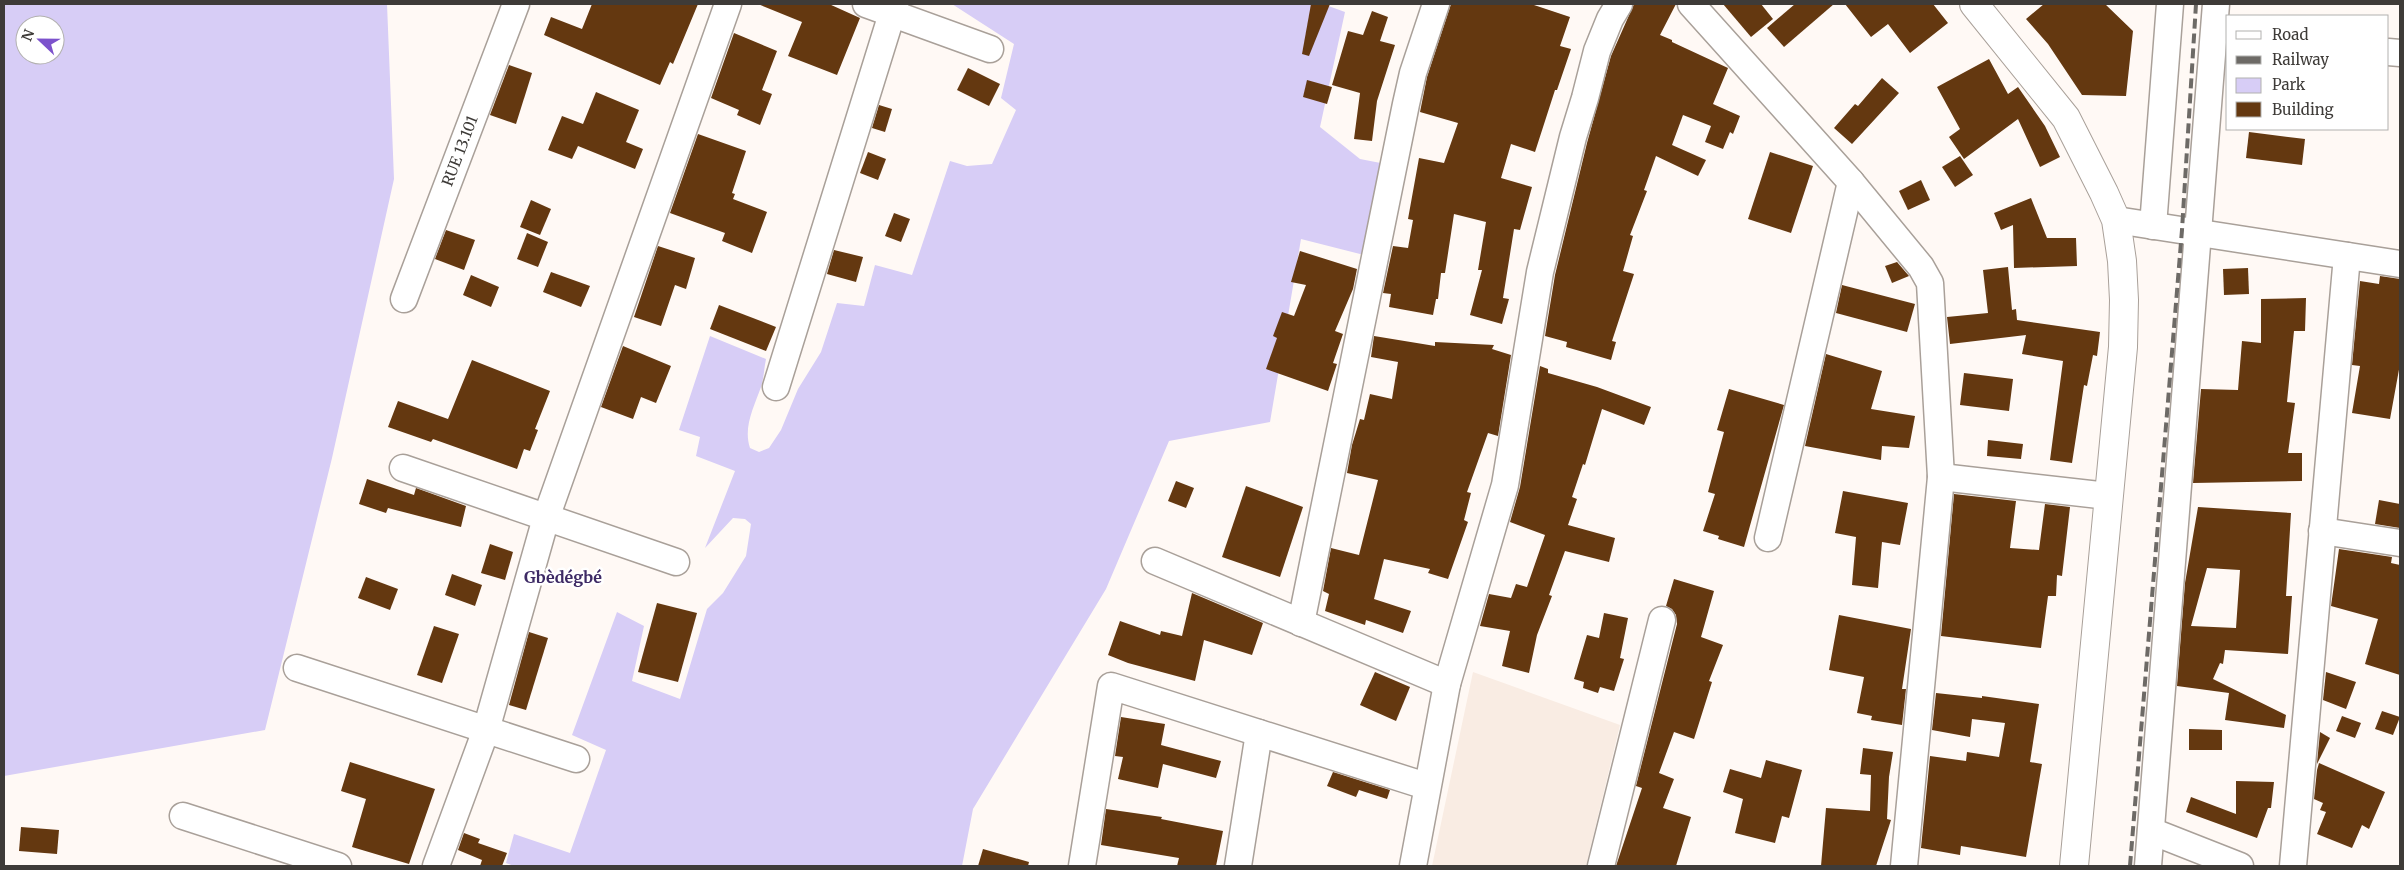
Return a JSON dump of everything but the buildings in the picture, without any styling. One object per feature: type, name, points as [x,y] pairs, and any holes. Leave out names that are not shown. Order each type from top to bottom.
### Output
[{"type":"main road","points":[[1974,4],[2066,118],[2116,220],[2124,300],[2123,347],[2074,866]]},
{"type":"street","name":"RUE 13.101","points":[[404,299],[516,4]]},
{"type":"street","points":[[436,866],[486,730],[546,518],[728,4]]},
{"type":"street","points":[[866,4],[894,9],[990,49]]},
{"type":"street","points":[[1301,623],[1406,104],[1413,73],[1436,4]]},
{"type":"street","points":[[1413,866],[1426,786],[1447,684],[1504,485],[1540,272],[1573,137],[1586,98],[1597,51],[1610,19],[1619,4]]},
{"type":"street","points":[[1691,4],[1851,182],[1921,267],[1930,283],[1941,477],[1904,866]]},
{"type":"street","points":[[2153,226],[2170,4]]},
{"type":"street","points":[[2148,866],[2198,233],[2220,41],[2216,4]]},
{"type":"street","points":[[776,387],[894,9]]},
{"type":"street","points":[[1768,538],[1851,182]]},
{"type":"street","points":[[2116,220],[2400,264]]},
{"type":"street","points":[[2293,866],[2347,256]]},
{"type":"street","points":[[403,468],[676,562]]},
{"type":"street","points":[[1941,477],[2108,496]]},
{"type":"street","points":[[2322,531],[2400,543]]},
{"type":"street","points":[[1155,561],[1447,684]]},
{"type":"street","points":[[1601,866],[1662,620]]},
{"type":"street","points":[[297,668],[576,759]]},
{"type":"street","points":[[1082,866],[1111,686],[1426,786]]},
{"type":"street","points":[[1238,866],[1260,733]]},
{"type":"street","points":[[183,816],[338,866]]},
{"type":"street","points":[[2151,831],[2240,866]]},
{"type":"shaded area","points":[[1473,672],[1620,725],[1586,866],[1432,866]]},
{"type":"green space","points":[[4,4],[387,4],[394,179],[332,458],[265,730],[4,776]]},
{"type":"green space","points":[[952,4],[1323,4],[1345,12],[1320,127],[1360,159],[1391,165],[1364,255],[1301,239],[1270,422],[1169,441],[1106,589],[973,809],[962,866],[514,866],[506,863],[514,834],[570,853],[606,750],[572,735],[617,612],[644,626],[632,681],[680,699],[707,609],[723,593],[746,556],[751,524],[745,519],[733,518],[705,548],[735,471],[696,456],[700,437],[679,430],[710,336],[766,359],[762,384],[750,417],[748,440],[750,448],[759,452],[769,448],[781,430],[798,389],[821,352],[837,303],[864,306],[875,265],[912,275],[950,161],[967,166],[992,164],[1016,110],[1001,98],[1014,44]]},
{"type":"railway","points":[[2130,866],[2182,230],[2196,4]]},
{"type":"district","name":"Gbèdégbé","points":[[563,577]]}]
